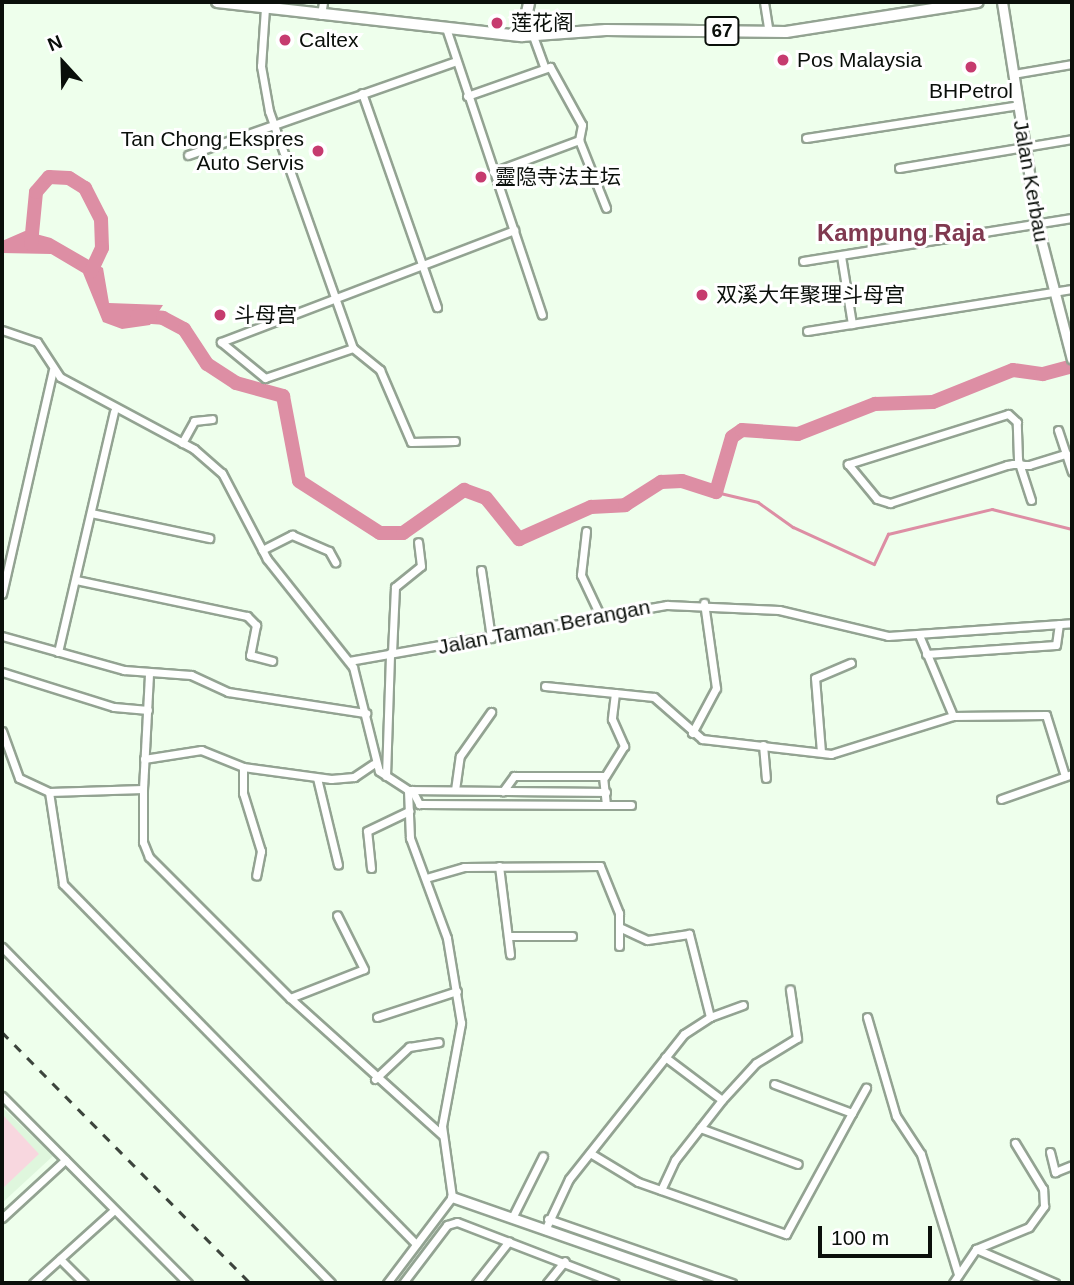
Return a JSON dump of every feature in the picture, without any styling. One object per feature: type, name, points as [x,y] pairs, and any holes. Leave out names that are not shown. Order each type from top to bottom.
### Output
[{"type":"main road","name":"67","points":[[217,2],[447,31],[527,36],[616,30],[769,32],[978,2]]},
{"type":"main road","points":[[527,36],[529,2]]},
{"type":"street","points":[[321,15],[323,2]]},
{"type":"street","points":[[764,2],[769,32]]},
{"type":"street","name":"Jalan Kerbau","points":[[1002,2],[1037,224],[1072,359]]},
{"type":"street","points":[[265,8],[261,66],[273,124],[353,348],[380,370],[411,442],[455,441]]},
{"type":"street","points":[[447,31],[454,62],[542,315]]},
{"type":"street","points":[[527,36],[544,66],[554,71],[582,125],[579,140],[606,208]]},
{"type":"street","points":[[188,155],[454,62]]},
{"type":"street","points":[[1013,74],[1072,64]]},
{"type":"street","points":[[467,96],[544,66]]},
{"type":"street","points":[[362,93],[437,307]]},
{"type":"street","points":[[806,138],[1018,105]]},
{"type":"street","points":[[899,169],[1072,139]]},
{"type":"street","points":[[493,172],[579,140]]},
{"type":"street","points":[[803,261],[1072,218]]},
{"type":"street","points":[[353,348],[265,378],[221,344],[514,230]]},
{"type":"street","points":[[841,256],[852,324]]},
{"type":"street","points":[[807,331],[1072,289]]},
{"type":"street","points":[[2,330],[37,342],[53,370],[114,411],[182,443],[222,473],[262,550],[349,661],[366,713],[373,764],[386,776],[410,790],[419,804],[631,805]]},
{"type":"street","points":[[2,594],[53,370]]},
{"type":"street","points":[[58,652],[114,411]]},
{"type":"street","points":[[1031,500],[1019,464],[1017,422],[1008,414],[848,464],[877,499],[890,503],[1019,464],[1066,454]]},
{"type":"street","points":[[182,443],[194,421],[212,419]]},
{"type":"street","points":[[1058,430],[1072,472]]},
{"type":"street","points":[[91,513],[209,538]]},
{"type":"street","points":[[586,531],[580,575],[599,613]]},
{"type":"street","points":[[262,550],[296,535],[328,551],[335,562]]},
{"type":"street","points":[[386,776],[395,587],[421,566],[418,542]]},
{"type":"street","points":[[481,569],[491,638]]},
{"type":"street","points":[[76,580],[247,615],[256,625],[250,655],[272,661]]},
{"type":"street","points":[[692,733],[716,688],[704,604]]},
{"type":"street","name":"Jalan Taman Berangan","points":[[349,661],[491,638],[599,613],[704,604],[789,612],[875,635],[919,635],[1072,623]]},
{"type":"street","points":[[926,654],[1056,645],[1059,624]]},
{"type":"street","points":[[919,635],[953,716]]},
{"type":"street","points":[[2,636],[149,673],[191,675],[228,692],[366,713]]},
{"type":"street","points":[[821,752],[815,678],[851,663]]},
{"type":"street","points":[[2,672],[114,706],[148,710]]},
{"type":"street","points":[[149,673],[143,789],[143,842],[149,858],[375,1079],[442,1135]]},
{"type":"street","points":[[545,686],[654,697],[692,733],[821,752],[842,753],[953,716],[1046,715],[1069,775],[1001,799]]},
{"type":"street","points":[[606,805],[605,777],[624,746],[613,725],[615,693]]},
{"type":"street","points":[[455,790],[460,756],[491,712]]},
{"type":"street","points":[[2,731],[19,778],[49,792],[143,789]]},
{"type":"street","points":[[763,745],[766,778]]},
{"type":"street","points":[[144,759],[201,750],[243,767],[317,778],[354,777],[373,764]]},
{"type":"street","points":[[243,767],[243,793],[261,851],[256,876]]},
{"type":"street","points":[[502,790],[514,776],[605,777]]},
{"type":"street","points":[[317,778],[338,865]]},
{"type":"street","points":[[410,790],[606,792]]},
{"type":"street","points":[[387,1283],[452,1197],[442,1135],[460,1035],[457,990],[426,878],[410,838],[410,790]]},
{"type":"street","points":[[49,792],[63,884],[416,1244]]},
{"type":"street","points":[[371,868],[367,831],[409,811]]},
{"type":"street","points":[[499,866],[510,954]]},
{"type":"street","points":[[426,878],[464,867],[606,868],[621,928],[619,946]]},
{"type":"street","points":[[290,998],[364,969],[365,958],[337,915]]},
{"type":"street","points":[[621,928],[647,940],[689,934],[710,1017]]},
{"type":"street","points":[[508,936],[572,936]]},
{"type":"street","points":[[2,947],[331,1283]]},
{"type":"street","points":[[377,1017],[457,990]]},
{"type":"street","points":[[661,1190],[700,1128],[722,1100],[756,1063],[797,1038],[790,990]]},
{"type":"street","points":[[545,1230],[548,1219],[590,1153],[684,1034],[710,1017],[743,1005]]},
{"type":"street","points":[[867,1017],[896,1116],[920,1154],[958,1274]]},
{"type":"street","points":[[375,1079],[409,1047],[439,1042]]},
{"type":"street","points":[[665,1058],[722,1100]]},
{"type":"street","points":[[774,1084],[852,1113]]},
{"type":"street","points":[[590,1153],[661,1190],[786,1234],[866,1088]]},
{"type":"street","points":[[2,1097],[188,1283]]},
{"type":"street","points":[[700,1128],[798,1164]]},
{"type":"street","points":[[953,1283],[976,1249],[1029,1227],[1044,1206],[1043,1189],[1015,1143]]},
{"type":"street","points":[[1051,1152],[1055,1172],[1072,1165]]},
{"type":"street","points":[[512,1218],[543,1156]]},
{"type":"street","points":[[2,1218],[65,1160]]},
{"type":"street","points":[[452,1197],[699,1283]]},
{"type":"street","points":[[33,1283],[114,1210]]},
{"type":"street","points":[[548,1219],[732,1283]]},
{"type":"street","points":[[403,1283],[452,1222],[565,1261],[615,1283]]},
{"type":"street","points":[[476,1283],[509,1241]]},
{"type":"street","points":[[976,1249],[1055,1283]]},
{"type":"street","points":[[60,1259],[84,1283]]},
{"type":"street","points":[[547,1283],[565,1261]]},
{"type":"shaded area","points":[[25,231],[51,238],[103,268],[109,303],[163,305],[150,325],[122,329],[103,322],[83,273],[51,254],[2,253],[2,241]]},
{"type":"shaded area","points":[[2,1107],[53,1156],[2,1203]]},
{"type":"shaded area","points":[[2,1114],[39,1154],[2,1189]]},
{"type":"waterway","points":[[31,244],[36,192],[49,177],[69,178],[85,188],[101,219],[102,248],[91,272]]},
{"type":"waterway","points":[[137,316],[163,318],[184,329],[207,364],[236,383],[283,396],[299,481],[380,533],[403,533],[464,490],[486,498],[519,539],[591,507],[625,505],[661,482],[682,481],[716,492],[732,437],[742,430],[798,434],[875,404],[933,402],[1013,370],[1043,374],[1072,366]]},
{"type":"waterway","points":[[716,492],[758,502],[793,527],[874,564],[888,534],[992,509],[1072,529]]},
{"type":"railway","points":[[2,1032],[250,1283]]},
{"type":"place","name":"莲花阁","points":[[497,23]]},
{"type":"place","name":"Caltex","points":[[285,40]]},
{"type":"place","name":"Pos Malaysia","points":[[783,60]]},
{"type":"place","name":"BHPetrol","points":[[971,67]]},
{"type":"place","name":"Tan Chong Ekspres Auto Servis","points":[[318,151]]},
{"type":"place","name":"靈隐寺法主坛","points":[[481,177]]},
{"type":"place","name":"双溪大年聚理斗母宫","points":[[702,295]]},
{"type":"place","name":"斗母宫","points":[[220,315]]},
{"type":"district","name":"Kampung Raja","points":[[901,233]]}]
